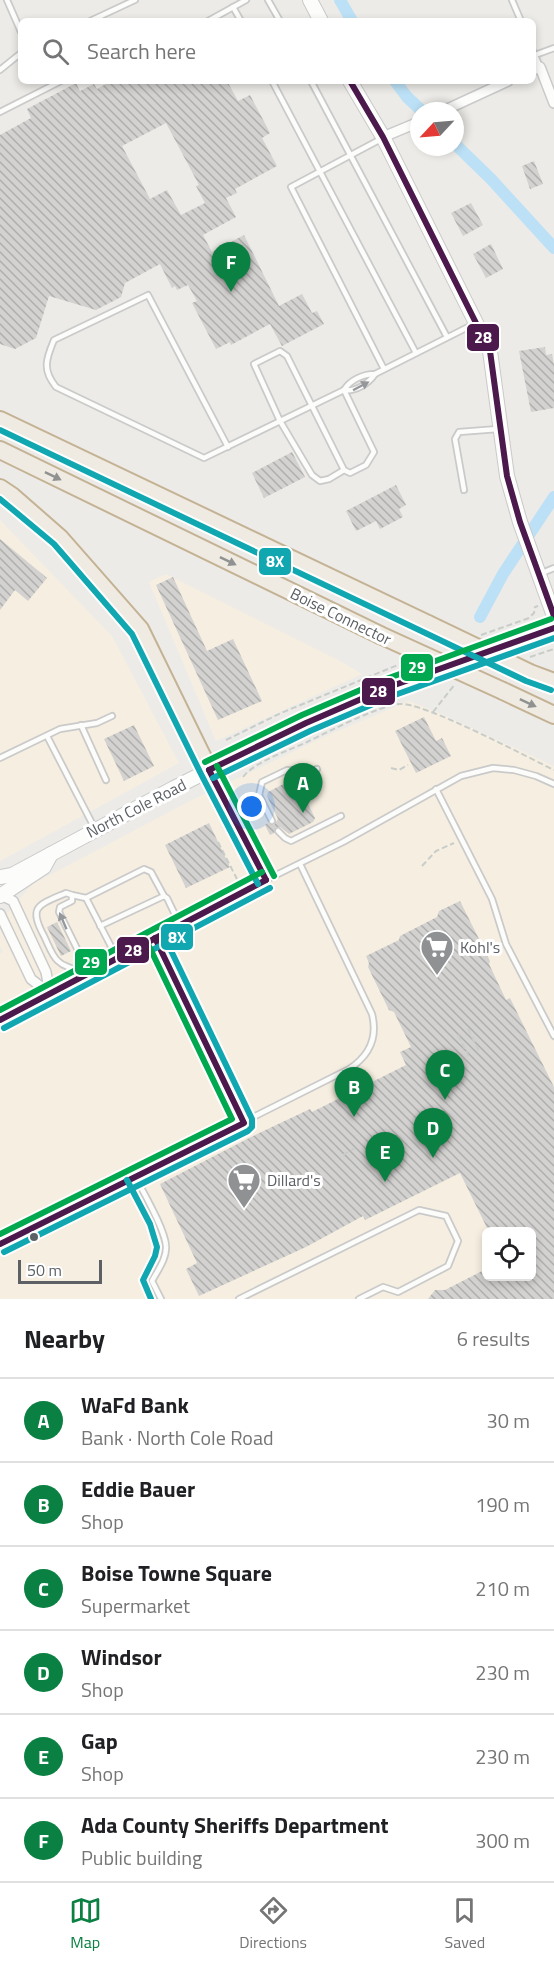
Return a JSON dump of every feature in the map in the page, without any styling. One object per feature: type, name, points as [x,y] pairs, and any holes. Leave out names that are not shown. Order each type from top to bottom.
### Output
[{"type":"highway","name":"Boise Connector","points":[[0,420],[530,673],[554,682]]},
{"type":"highway","name":"Boise Connector","points":[[0,450],[380,635],[554,715]]},
{"type":"highway","points":[[0,488],[60,538],[140,629],[209,770]]},
{"type":"main road","points":[[310,0],[319,18]]},
{"type":"main road","points":[[352,84],[383,137],[490,351],[507,476],[520,522],[554,616]]},
{"type":"main road","name":"North Cole Road","points":[[0,871],[35,851],[52,852],[275,737],[365,697],[411,678],[554,628]]},
{"type":"main road","points":[[0,877],[12,875],[52,852]]},
{"type":"main road","name":"North Cole Road","points":[[0,897],[44,867],[52,852]]},
{"type":"street","points":[[536,68],[554,104]]},
{"type":"street","points":[[462,102],[501,84]]},
{"type":"street","points":[[383,137],[410,125]]},
{"type":"street","points":[[0,897],[13,902],[46,972],[50,994]]},
{"type":"street","points":[[0,914],[32,979],[50,994]]},
{"type":"lane","points":[[7,0],[18,25]]},
{"type":"lane","points":[[96,18],[135,0]]},
{"type":"lane","points":[[213,18],[246,0]]},
{"type":"lane","points":[[268,0],[277,18]]},
{"type":"lane","points":[[512,0],[520,18]]},
{"type":"lane","points":[[233,7],[239,18]]},
{"type":"lane","points":[[536,52],[554,48]]},
{"type":"lane","points":[[0,70],[18,55]]},
{"type":"lane","points":[[0,112],[55,84]]},
{"type":"lane","points":[[275,84],[416,353]]},
{"type":"lane","points":[[313,84],[447,337]]},
{"type":"lane","points":[[383,137],[291,187],[384,369]]},
{"type":"lane","points":[[228,447],[148,295],[54,340],[45,361],[50,380],[56,387],[204,458],[228,447],[344,390],[348,384],[367,374],[375,374],[477,322]]},
{"type":"lane","points":[[344,390],[374,452],[366,465],[350,473],[344,470],[288,356],[280,351],[254,364],[280,421],[312,475],[320,481],[329,479],[344,470]]},
{"type":"lane","points":[[464,490],[455,439],[459,432],[501,429]]},
{"type":"lane","points":[[539,574],[554,568]]},
{"type":"lane","points":[[0,758],[60,729],[97,723],[112,716]]},
{"type":"lane","points":[[81,725],[106,780]]},
{"type":"lane","points":[[47,736],[95,829]]},
{"type":"lane","points":[[0,1020],[300,864],[462,776],[493,768],[514,770],[554,784]]},
{"type":"lane","points":[[272,821],[259,795],[262,782],[287,770],[308,773],[317,769]]},
{"type":"lane","points":[[209,770],[266,880]]},
{"type":"lane","points":[[436,789],[492,899],[506,944],[554,1036]]},
{"type":"lane","points":[[278,831],[291,841],[341,816]]},
{"type":"lane","points":[[0,1244],[244,1123],[356,1064],[367,1053],[374,1035],[375,1025],[372,1014],[300,864]]},
{"type":"lane","points":[[80,978],[72,967],[57,961],[36,922],[35,913],[39,906],[69,893],[86,898],[144,869],[151,872],[180,926]]},
{"type":"lane","points":[[72,895],[72,901],[60,907],[59,912],[89,973]]},
{"type":"lane","points":[[100,926],[164,896]]},
{"type":"lane","points":[[86,898],[117,958]]},
{"type":"lane","points":[[155,938],[244,1123]]},
{"type":"lane","points":[[135,1176],[156,1218],[166,1245],[164,1259],[152,1281],[161,1299]]},
{"type":"lane","points":[[239,1299],[419,1210],[446,1216],[458,1241],[448,1266],[398,1292],[383,1287],[360,1299]]},
{"type":"path","points":[[243,777],[262,764],[326,733],[381,709],[405,703],[433,712],[554,770]]},
{"type":"path","points":[[226,740],[295,707]]},
{"type":"path","points":[[391,768],[399,770],[408,765]]},
{"type":"path","points":[[218,842],[237,879]]},
{"type":"path","points":[[422,866],[436,851],[451,844]]},
{"type":"path","points":[[468,1029],[479,1051]]},
{"type":"path","points":[[458,1035],[469,1057]]},
{"type":"path","points":[[342,1155],[355,1148]]},
{"type":"shaded area","points":[[0,520],[112,636],[179,763],[0,861]]},
{"type":"shaded area","points":[[166,574],[362,674],[216,741],[149,582]]},
{"type":"shaded area","points":[[409,701],[554,766],[554,1299],[0,1299],[0,954],[3,952],[0,946],[0,921],[33,884],[192,800],[324,737]]},
{"type":"building","points":[[74,84],[76,84],[80,91],[94,84],[97,89],[106,84],[229,84],[238,101],[250,95],[270,133],[262,138],[277,166],[235,189],[237,193],[226,198],[236,217],[203,235],[212,252],[244,235],[279,306],[302,294],[312,313],[317,311],[324,324],[282,346],[270,324],[231,345],[230,342],[216,349],[192,303],[197,301],[188,285],[177,290],[175,286],[172,288],[160,264],[125,283],[121,297],[96,310],[49,296],[36,338],[15,349],[0,344],[0,135],[31,118],[27,109]],"holes":[[[166,123],[199,185],[196,186],[205,203],[181,215],[167,190],[150,199],[122,146]]]},
{"type":"building","points":[[534,161],[543,184],[530,189],[522,166]]},
{"type":"building","points":[[471,203],[483,225],[463,236],[451,213]]},
{"type":"building","points":[[491,244],[503,269],[486,278],[473,254]]},
{"type":"building","points":[[545,347],[546,355],[552,354],[554,365],[554,408],[531,412],[519,351]]},
{"type":"building","points":[[292,452],[305,477],[264,498],[252,473]]},
{"type":"building","points":[[396,485],[406,505],[399,509],[403,517],[380,529],[376,521],[356,531],[346,511]]},
{"type":"building","points":[[0,539],[47,578],[28,601],[15,590],[0,610]]},
{"type":"building","points":[[173,577],[207,651],[233,639],[262,701],[218,720],[156,585]]},
{"type":"building","points":[[424,717],[436,741],[442,738],[451,756],[416,773],[395,731]]},
{"type":"building","points":[[134,725],[154,766],[124,781],[104,739]]},
{"type":"building","points":[[295,778],[315,818],[313,822],[289,834],[280,827],[276,827],[274,833],[270,835],[265,825],[268,823],[274,825],[278,819],[267,796],[268,792]]},
{"type":"building","points":[[209,823],[230,867],[186,888],[165,845]]},
{"type":"building","points":[[460,901],[490,961],[489,964],[506,1000],[510,998],[554,1087],[554,1299],[428,1299],[435,1290],[445,1290],[482,1271],[482,1281],[536,1281],[536,1227],[487,1227],[460,1173],[365,1220],[363,1216],[306,1247],[199,1296],[186,1269],[197,1263],[160,1184],[251,1137],[310,1109],[312,1112],[406,1065],[400,1052],[411,1047],[394,1012],[389,1010],[368,967],[366,956],[399,940],[400,936],[437,917],[439,911]]},
{"type":"building","points":[[57,922],[71,951],[61,956],[47,927]]},
{"type":"waterway","points":[[340,0],[350,18]]},
{"type":"waterway","points":[[397,84],[412,102]]},
{"type":"waterway","points":[[464,153],[554,248]]},
{"type":"waterway","points":[[480,617],[503,574],[554,497]]},
{"type":"transit line","name":"28","points":[[352,84],[383,137],[490,351],[507,476],[520,522],[554,616]]},
{"type":"transit line","name":"8X","points":[[0,430],[526,681],[551,690]]},
{"type":"transit line","name":"8X","points":[[0,499],[54,544],[132,634],[258,884]]},
{"type":"transit line","name":"29","points":[[205,762],[302,715],[386,679],[551,619]]},
{"type":"transit line","name":"28","points":[[209,770],[306,723],[389,687],[554,628]]},
{"type":"transit line","name":"8X","points":[[213,778],[310,731],[392,696],[554,638]]},
{"type":"transit line","name":"29","points":[[217,766],[274,876]]},
{"type":"transit line","name":"28","points":[[209,770],[266,880]]},
{"type":"transit line","name":"29","points":[[0,1010],[262,872]]},
{"type":"transit line","name":"28","points":[[0,1020],[266,880]]},
{"type":"transit line","name":"8X","points":[[4,1028],[270,888]]},
{"type":"transit line","name":"8X","points":[[4,1252],[252,1127],[252,1119],[163,934]]},
{"type":"transit line","name":"28","points":[[0,1244],[244,1123],[155,938]]},
{"type":"transit line","name":"29","points":[[0,1234],[232,1119],[147,942]]},
{"type":"transit line","name":"8X","points":[[127,1180],[150,1224],[157,1247],[143,1280],[151,1299]]},
{"type":"place","name":"Ada County Sheriffs Department","points":[[231,292]]},
{"type":"place","name":"WaFd Bank","points":[[303,813]]},
{"type":"place","name":"Kohl's","points":[[437,976]]},
{"type":"place","name":"Boise Towne Square","points":[[445,1100]]},
{"type":"place","name":"Eddie Bauer","points":[[354,1117]]},
{"type":"place","name":"Windsor","points":[[433,1158]]},
{"type":"place","name":"Gap","points":[[385,1182]]},
{"type":"place","name":"Dillard's","points":[[244,1209]]}]
